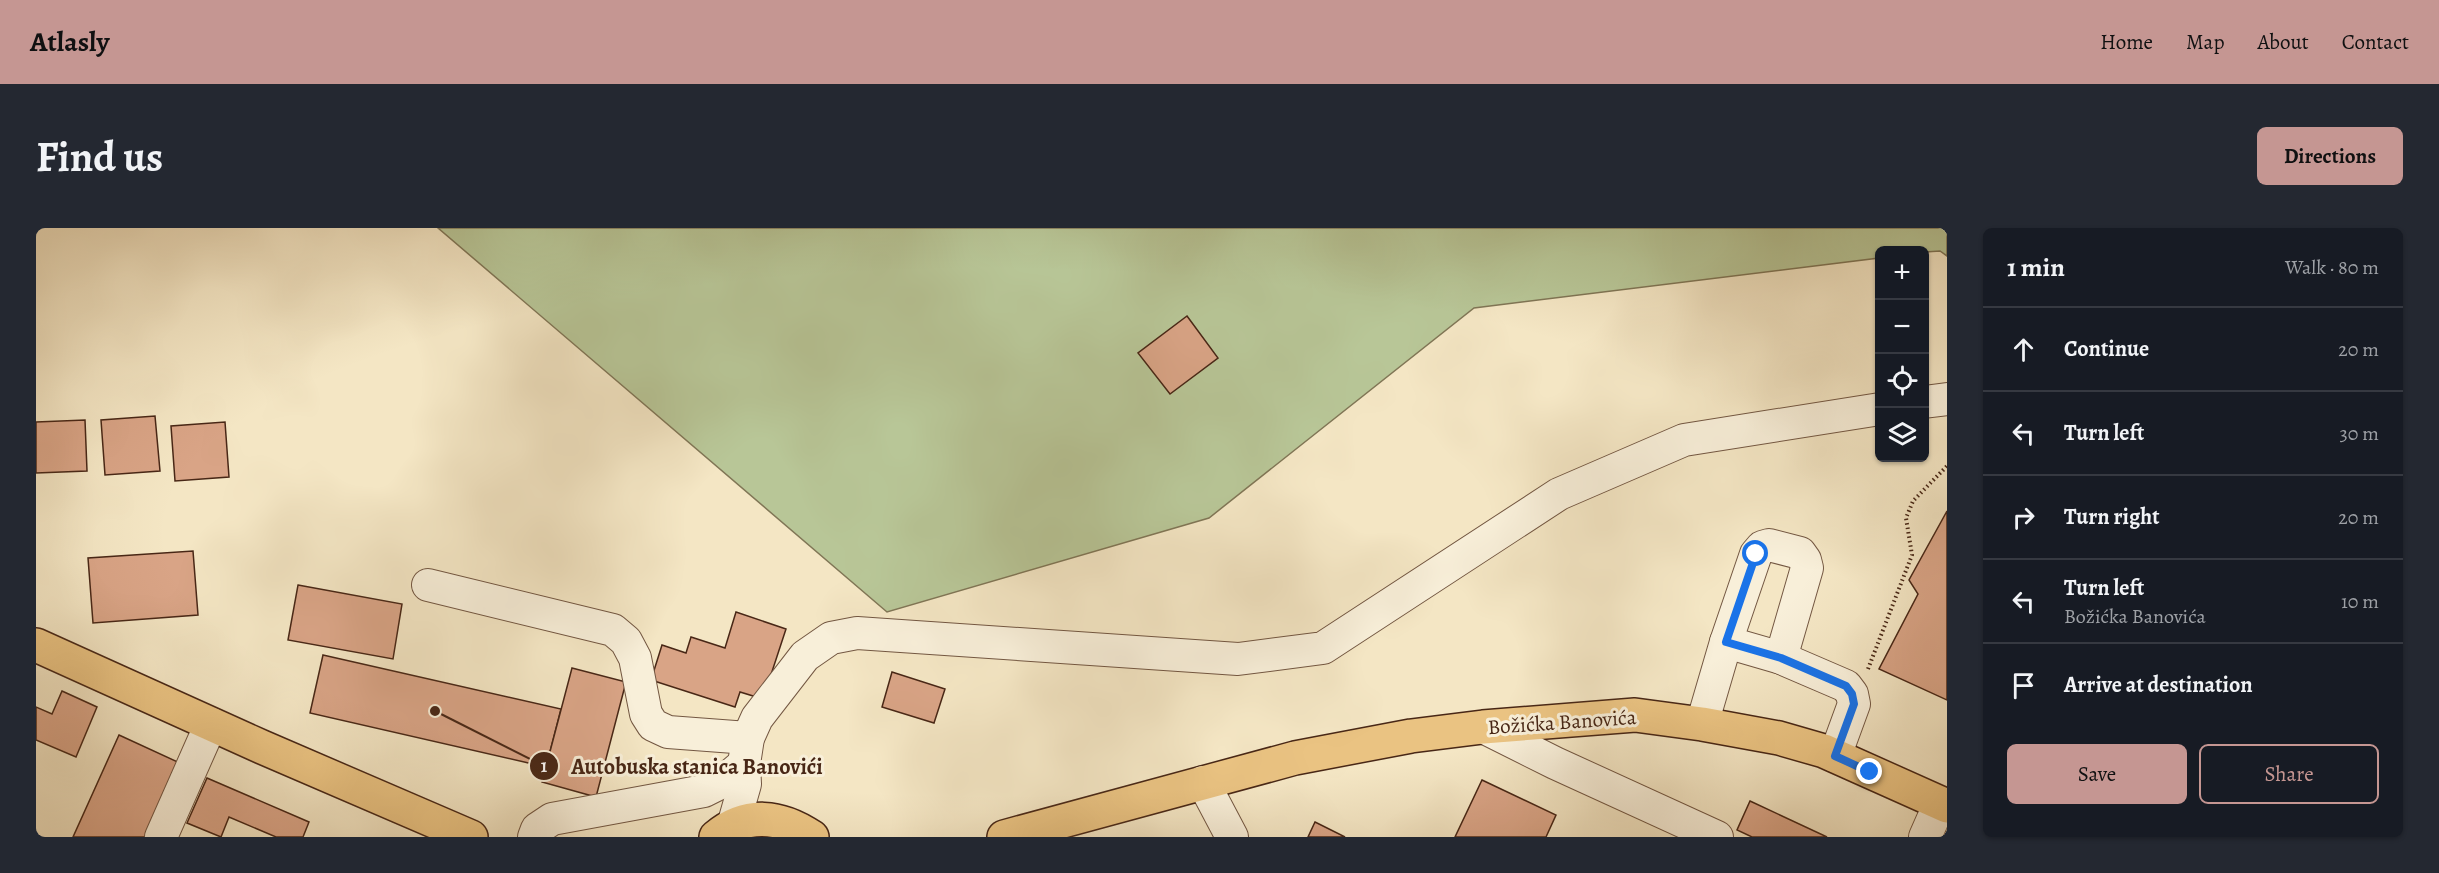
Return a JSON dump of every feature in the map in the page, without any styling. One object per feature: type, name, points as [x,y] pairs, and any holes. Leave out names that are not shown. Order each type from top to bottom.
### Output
[{"type":"main road","points":[[36,645],[471,837]]},
{"type":"main road","name":"Božićka Banovića","points":[[1004,837],[1294,758],[1412,736],[1483,727],[1635,716],[1702,724],[1779,738],[1835,756],[1943,804]]},
{"type":"main road","points":[[725,831],[752,820],[772,819],[795,825],[812,837]]},
{"type":"street","points":[[1929,401],[1947,399]]},
{"type":"street","points":[[725,831],[757,718],[805,656],[831,638],[857,633],[1238,659],[1323,648],[1559,494],[1684,440],[1875,410]]},
{"type":"street","points":[[1702,724],[1726,642],[1756,554],[1769,545],[1800,553],[1807,568],[1781,658]]},
{"type":"street","points":[[428,585],[613,630],[626,641],[635,658],[646,714],[653,725],[746,762],[772,819]]},
{"type":"street","points":[[1726,642],[1781,658],[1846,686],[1852,694],[1854,704],[1835,756]]},
{"type":"street","points":[[160,837],[211,724]]},
{"type":"street","points":[[1483,727],[1555,763],[1717,837]]},
{"type":"street","points":[[534,837],[537,829],[552,819],[704,791],[724,781],[746,762]]},
{"type":"street","points":[[1203,782],[1232,837]]},
{"type":"street","points":[[1925,837],[1943,804]]},
{"type":"path","points":[[1854,704],[1912,555],[1906,518],[1913,501],[1947,466]]},
{"type":"green space","points":[[438,228],[1947,228],[1947,256],[1940,251],[1929,252],[1929,246],[1875,246],[1875,258],[1474,308],[1209,518],[887,612]]},
{"type":"building","points":[[1187,316],[1218,358],[1170,394],[1138,353]]},
{"type":"building","points":[[155,416],[160,471],[105,475],[101,420]]},
{"type":"building","points":[[85,420],[87,471],[36,473],[36,422]]},
{"type":"building","points":[[225,422],[229,477],[175,481],[171,426]]},
{"type":"building","points":[[1947,511],[1947,700],[1879,669],[1918,594],[1909,580]]},
{"type":"building","points":[[193,551],[198,615],[93,623],[88,558]]},
{"type":"building","points":[[298,585],[402,604],[393,659],[288,640]]},
{"type":"building","points":[[736,612],[786,629],[763,699],[740,692],[735,707],[651,680],[662,645],[686,653],[691,637],[725,648]]},
{"type":"building","points":[[323,655],[561,709],[546,767],[310,713]]},
{"type":"building","points":[[572,668],[626,682],[596,797],[542,782]]},
{"type":"building","points":[[892,672],[945,689],[934,723],[882,707]]},
{"type":"building","points":[[62,691],[97,707],[76,757],[36,740],[36,707],[52,714]]},
{"type":"building","points":[[119,735],[180,763],[147,837],[73,837]]},
{"type":"building","points":[[207,778],[309,822],[303,837],[276,837],[229,817],[221,837],[187,823]]},
{"type":"building","points":[[1482,780],[1556,815],[1546,837],[1455,837]]},
{"type":"building","points":[[1750,801],[1827,837],[1752,837],[1737,830]]},
{"type":"building","points":[[1315,822],[1345,837],[1308,837]]},
{"type":"place","name":"Autobuska stanica Banovići","points":[[435,711]]},
{"type":"route","points":[[1756,554],[1726,642],[1781,658],[1846,686],[1852,694],[1854,704],[1835,756],[1870,772]]}]
